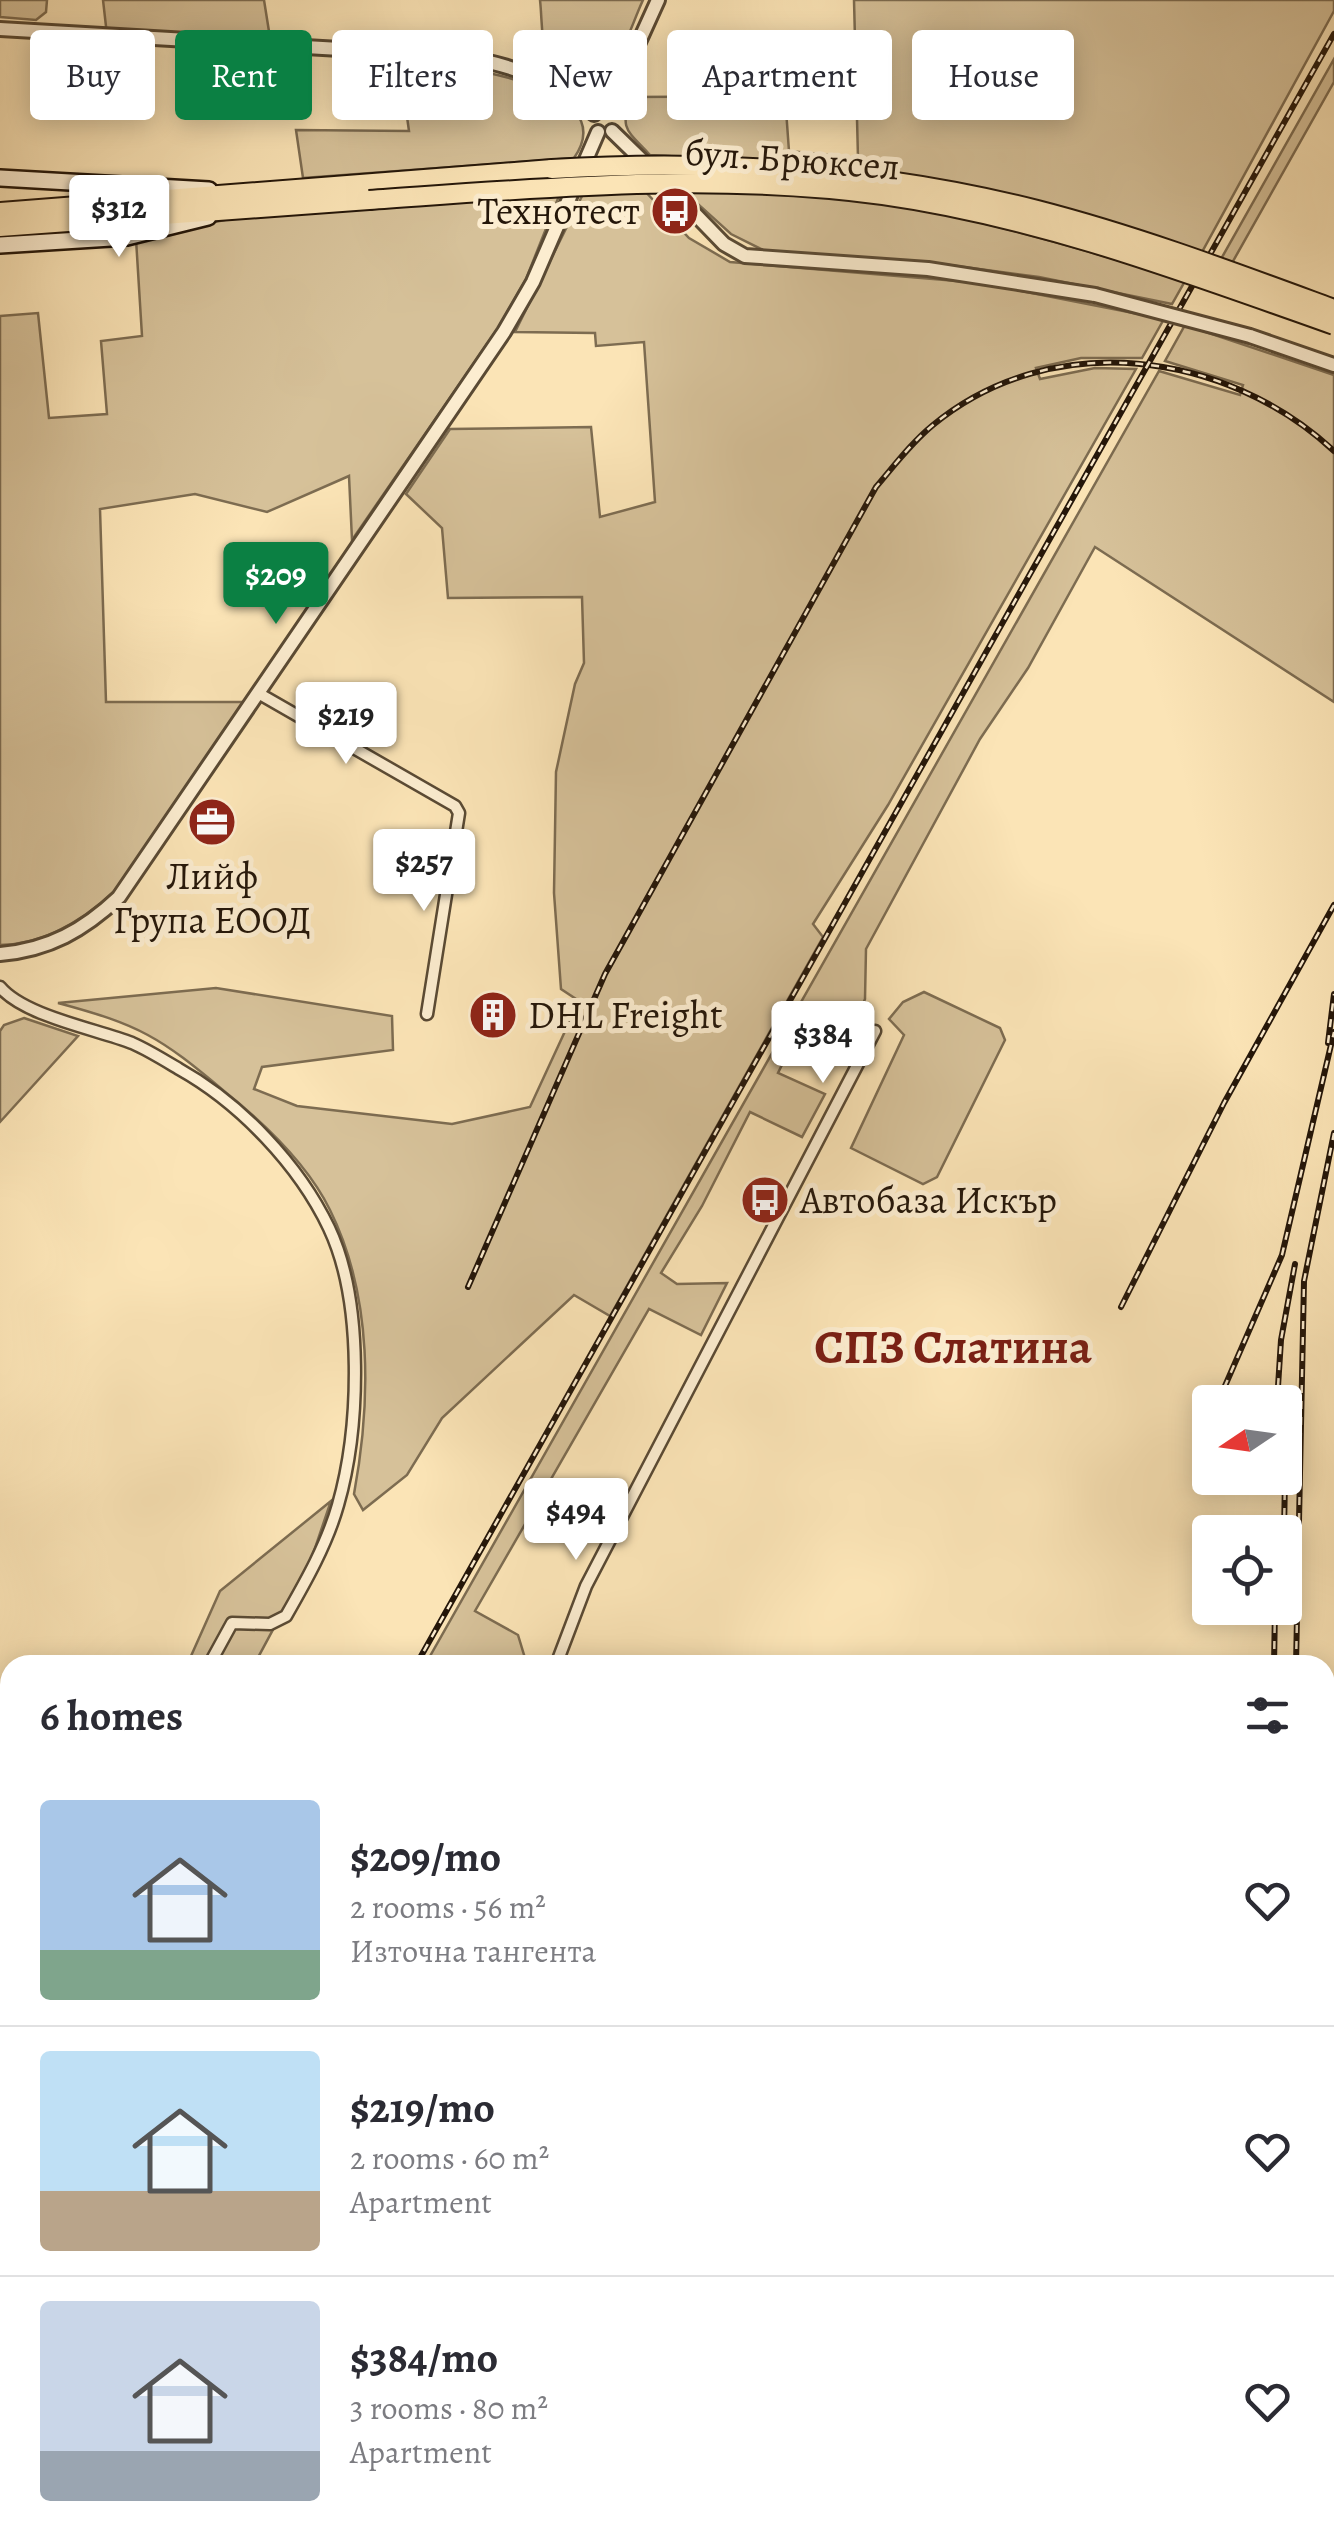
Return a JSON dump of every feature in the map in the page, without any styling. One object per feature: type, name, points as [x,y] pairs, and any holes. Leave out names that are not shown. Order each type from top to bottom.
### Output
[{"type":"main road","name":"бул. Брюксел","points":[[0,245],[127,237],[227,212],[368,192],[661,164],[742,166],[871,179],[1038,211],[1168,249],[1334,309]]},
{"type":"main road","name":"бул. Брюксел","points":[[0,178],[242,195]]},
{"type":"main road","name":"бул. Брюксел","points":[[0,227],[32,218],[242,195],[663,181],[741,182],[885,196],[1034,225],[1334,325]]},
{"type":"main road","name":"бул. Брюксел","points":[[0,212],[32,218],[227,212]]},
{"type":"street","points":[[644,30],[658,0]]},
{"type":"street","points":[[0,29],[460,56],[513,69]]},
{"type":"street","points":[[593,120],[592,125],[605,131],[724,244],[745,256],[928,269],[1095,295],[1250,336],[1334,365]]},
{"type":"street","points":[[0,954],[61,941],[92,922],[120,897],[504,332],[533,282],[605,131],[617,120]]},
{"type":"street","points":[[258,692],[454,806],[459,813],[426,1014]]},
{"type":"street","points":[[0,987],[18,1003],[137,1045],[190,1075],[250,1121],[296,1177],[330,1229],[345,1287],[358,1390],[354,1438],[338,1505],[286,1616],[270,1624],[232,1623],[214,1655]]},
{"type":"street","points":[[560,1655],[586,1586],[874,1031]]},
{"type":"shaded area","points":[[0,0],[47,0],[46,12],[36,20],[0,17]]},
{"type":"shaded area","points":[[103,0],[264,0],[269,30],[175,30],[175,39],[155,38],[155,30],[106,30]]},
{"type":"shaded area","points":[[540,0],[643,0],[631,30],[542,30]]},
{"type":"shaded area","points":[[854,0],[1334,0],[1334,11],[1202,252],[1039,202],[859,167],[650,155],[627,129],[626,120],[647,120],[647,97],[667,97],[667,120],[787,120],[789,151],[858,158],[857,120],[892,120],[892,30],[855,30]]},
{"type":"shaded area","points":[[1334,59],[1334,82],[1232,263],[1221,259]]},
{"type":"shaded area","points":[[493,74],[513,80],[513,120],[578,120],[583,132],[574,158],[303,178],[296,130],[409,131],[407,120],[493,120]]},
{"type":"shaded area","points":[[641,187],[689,238],[730,262],[981,283],[1164,319],[1142,358],[1081,358],[1036,368],[1040,379],[1095,368],[1136,369],[888,805],[813,924],[823,937],[610,1316],[574,1295],[442,1418],[407,1475],[363,1510],[354,1494],[365,1387],[361,1314],[344,1243],[320,1193],[269,1130],[183,1058],[130,1026],[58,1003],[216,988],[392,1016],[393,1050],[262,1067],[254,1089],[297,1106],[452,1124],[530,1107],[579,1001],[561,989],[554,893],[556,772],[575,684],[584,663],[582,597],[448,598],[442,528],[406,494],[450,429],[591,427],[600,517],[655,502],[644,342],[596,346],[595,333],[515,332],[585,190]]},
{"type":"shaded area","points":[[679,187],[807,193],[892,204],[1019,232],[1185,281],[1172,304],[1039,277],[927,262],[765,251],[731,234]]},
{"type":"shaded area","points":[[561,191],[526,279],[498,328],[352,540],[349,476],[267,512],[195,494],[100,509],[106,702],[246,702],[114,892],[47,936],[0,945],[0,316],[38,313],[49,418],[107,414],[101,341],[142,336],[136,239],[243,216]]},
{"type":"shaded area","points":[[1185,325],[1334,375],[1334,702],[1095,547],[1028,668],[980,739],[866,949],[865,999],[854,1027],[842,1035],[804,1020],[778,1073],[825,1094],[802,1137],[750,1112],[702,1206],[661,1273],[677,1284],[727,1283],[701,1335],[649,1309],[475,1611],[518,1635],[524,1655],[431,1655],[1159,371],[1240,395],[1243,385],[1165,361]]},
{"type":"shaded area","points":[[924,992],[1000,1028],[1005,1040],[937,1177],[923,1184],[851,1148],[904,1035],[889,1019],[903,1002]]},
{"type":"shaded area","points":[[24,1018],[78,1036],[0,1122],[0,1031],[4,1025]]},
{"type":"shaded area","points":[[331,1501],[312,1557],[259,1655],[191,1655],[220,1591]]},
{"type":"railway","points":[[422,1655],[1334,34]]},
{"type":"railway","points":[[468,1287],[605,974],[876,487],[917,439],[980,394],[1031,374],[1084,364],[1138,364],[1191,373],[1243,391],[1291,417],[1334,451]]},
{"type":"railway","points":[[1121,1307],[1224,1103],[1334,905]]},
{"type":"railway","points":[[1328,1043],[1334,994]]},
{"type":"railway","points":[[1225,1385],[1282,1255],[1334,1032]]},
{"type":"railway","points":[[1296,1655],[1304,1281],[1334,1133]]},
{"type":"railway","points":[[1278,1385],[1281,1340],[1295,1264]]},
{"type":"railway","points":[[1284,1515],[1285,1495]]},
{"type":"railway","points":[[1274,1655],[1275,1625]]},
{"type":"place","name":"Технотест","points":[[675,211]]},
{"type":"place","name":"Лийф Група ЕООД","points":[[212,822]]},
{"type":"place","name":"DHL Freight","points":[[493,1015]]},
{"type":"place","name":"Автобаза Искър","points":[[765,1200]]},
{"type":"district","name":"СПЗ Слатина","points":[[953,1346]]}]
